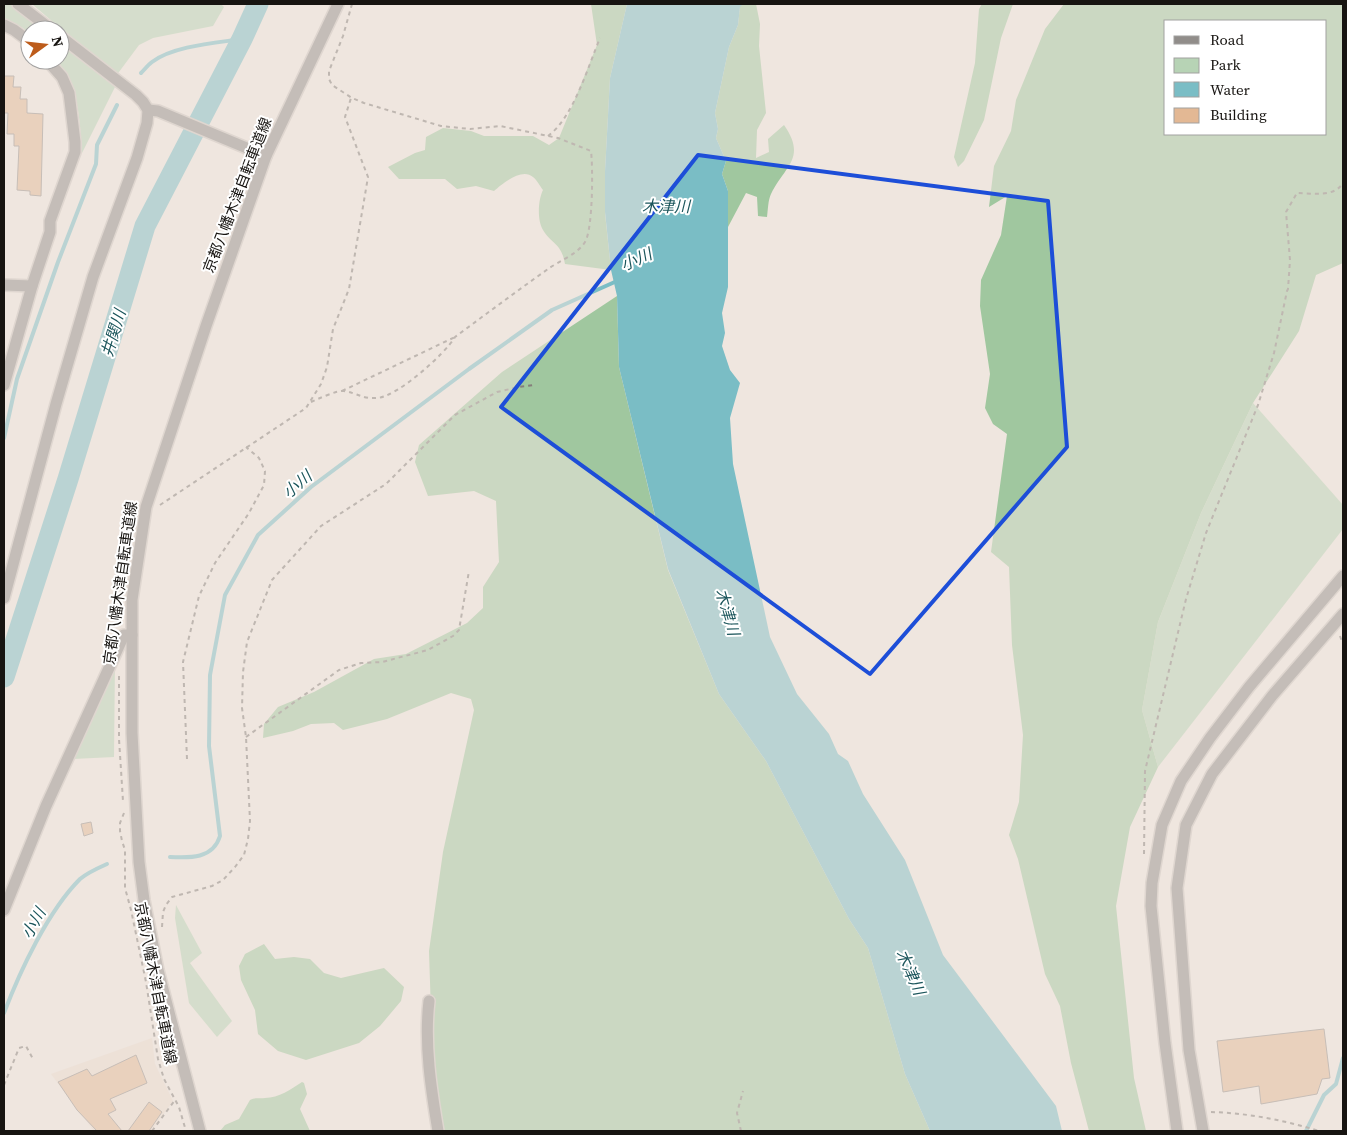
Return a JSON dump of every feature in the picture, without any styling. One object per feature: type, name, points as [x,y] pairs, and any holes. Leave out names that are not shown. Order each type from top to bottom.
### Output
[{"type":"street","points":[[18,4],[39,20]]},
{"type":"street","points":[[200,1131],[169,1018],[144,900],[137,843],[133,774],[132,600],[146,507],[264,156],[338,4]]},
{"type":"street","points":[[4,25],[20,34]]},
{"type":"street","points":[[70,44],[153,110],[264,156]]},
{"type":"street","points":[[4,385],[32,286],[50,232],[50,221],[75,152],[69,93],[62,76],[56,70]]},
{"type":"street","points":[[4,598],[56,404],[94,277],[153,110]]},
{"type":"street","points":[[4,285],[32,286]]},
{"type":"street","points":[[1177,1131],[1165,1043],[1151,906],[1152,883],[1162,825],[1181,781],[1210,738],[1343,576]]},
{"type":"street","points":[[1203,1131],[1189,1050],[1176,888],[1186,825],[1212,774],[1272,696],[1343,614]]},
{"type":"street","points":[[4,910],[46,806],[124,635],[132,635]]},
{"type":"street","points":[[429,1002],[427,1033],[438,1131]]},
{"type":"path","points":[[311,402],[342,391],[455,337],[575,252],[585,242],[589,230],[593,163],[591,151],[558,138],[500,126],[470,129],[442,126],[364,103],[352,98],[332,85],[329,79],[329,72],[343,36],[352,4]]},
{"type":"path","points":[[548,136],[568,113],[600,38]]},
{"type":"path","points":[[160,505],[306,408],[321,384],[327,367],[334,329],[349,289],[368,177],[345,117],[352,98]]},
{"type":"path","points":[[1146,861],[1144,854],[1145,771],[1186,599],[1206,533],[1258,405],[1274,353],[1288,289],[1290,260],[1286,212],[1296,193],[1326,193],[1336,190],[1343,183]]},
{"type":"path","points":[[342,391],[364,398],[380,398],[418,376],[450,345],[455,337]]},
{"type":"path","points":[[162,929],[163,912],[172,897],[212,886],[223,880],[236,867],[244,855],[250,821],[246,737],[242,708],[246,642],[272,580],[321,526],[386,484],[455,415],[497,392],[534,385]]},
{"type":"path","points":[[187,759],[183,662],[199,596],[215,564],[249,513],[264,485],[265,471],[259,458],[246,447]]},
{"type":"path","points":[[246,737],[339,670],[361,663],[382,662],[428,650],[453,636],[459,630],[469,571]]},
{"type":"path","name":"京都八幡木津自転車道線","points":[[119,670],[119,739],[123,804]]},
{"type":"path","name":"京都八幡木津自転車道線","points":[[124,813],[120,823],[125,850],[125,888],[144,973],[160,1068],[175,1100],[186,1131]]},
{"type":"path","points":[[4,1085],[19,1048],[26,1046],[32,1059]]},
{"type":"path","points":[[741,1131],[737,1113],[743,1091]]},
{"type":"path","points":[[152,1131],[175,1100]]},
{"type":"path","points":[[1200,1111],[1231,1112],[1295,1124],[1319,1131]]},
{"type":"highlighted area","points":[[698,155],[1048,201],[1067,447],[870,674],[501,407]]},
{"type":"shaded area","points":[[152,1038],[155,1064],[173,1101],[151,1131],[94,1131],[51,1074]]},
{"type":"green space","points":[[4,4],[10,4],[30,20],[20,20],[20,27],[4,19]]},
{"type":"green space","points":[[32,4],[221,4],[224,7],[213,26],[153,38],[139,45],[116,76],[70,37],[70,20],[51,20]]},
{"type":"green space","points":[[591,4],[627,4],[610,78],[605,171],[605,213],[611,270],[565,264],[559,248],[546,235],[541,226],[539,210],[543,190],[534,178],[528,174],[512,178],[494,191],[476,186],[457,189],[445,179],[399,179],[388,167],[425,150],[426,137],[443,128],[471,131],[484,136],[533,136],[549,145],[559,138],[597,45]]},
{"type":"green space","points":[[743,4],[756,4],[760,24],[759,46],[766,113],[757,130],[756,158],[769,152],[768,139],[784,125],[791,136],[794,154],[771,194],[767,217],[758,216],[757,197],[746,193],[728,227],[728,191],[722,174],[726,161],[716,138],[718,129],[715,113],[729,47],[738,25],[740,6]]},
{"type":"green space","points":[[982,4],[1013,4],[1001,38],[984,120],[964,161],[958,167],[954,157],[975,63],[979,9]]},
{"type":"green space","points":[[1064,4],[1343,4],[1343,263],[1316,275],[1299,331],[1253,403],[1201,513],[1158,622],[1142,710],[1158,767],[1130,827],[1116,906],[1134,1078],[1146,1131],[1089,1131],[1071,1063],[1060,1006],[1045,974],[1018,859],[1009,835],[1019,802],[1023,735],[1012,645],[1009,567],[991,552],[1007,434],[993,424],[985,408],[990,374],[980,306],[981,280],[1001,235],[1007,196],[989,207],[994,166],[1011,131],[1016,100],[1045,29]]},
{"type":"green space","points":[[70,52],[115,87],[82,153],[77,104],[64,70],[70,70]]},
{"type":"green space","points":[[617,296],[619,367],[668,570],[719,694],[766,761],[849,919],[868,948],[905,1074],[930,1131],[442,1131],[433,1073],[429,951],[443,852],[474,710],[471,699],[451,693],[387,719],[343,730],[334,723],[311,724],[293,731],[263,738],[264,724],[278,707],[314,692],[374,659],[406,654],[467,623],[483,608],[483,587],[499,562],[496,501],[474,491],[428,496],[415,462],[419,445],[502,372]]},
{"type":"green space","points":[[1253,403],[1343,505],[1343,529],[1158,767],[1142,710],[1158,622],[1201,513]]},
{"type":"green space","points":[[115,659],[114,757],[73,759]]},
{"type":"green space","points":[[176,905],[202,953],[190,963],[232,1021],[217,1037],[189,1003],[175,918]]},
{"type":"green space","points":[[264,944],[275,959],[294,957],[310,959],[324,973],[341,978],[384,968],[404,987],[401,1001],[380,1026],[359,1043],[306,1060],[278,1051],[258,1034],[255,1010],[241,980],[239,966],[245,954]]},
{"type":"green space","points":[[302,1082],[307,1094],[300,1109],[310,1131],[220,1131],[225,1125],[239,1119],[250,1100],[270,1098],[285,1093]]},
{"type":"water","name":"木津川","points":[[627,4],[743,4],[740,7],[738,25],[729,47],[715,113],[718,129],[716,138],[726,161],[722,174],[728,191],[728,287],[722,313],[725,333],[722,346],[730,370],[740,383],[730,418],[733,464],[770,637],[797,694],[829,734],[838,754],[848,761],[863,794],[905,860],[943,955],[1056,1106],[1062,1131],[930,1131],[905,1074],[868,948],[849,919],[766,761],[719,694],[668,569],[619,367],[617,296],[611,270],[605,212],[605,171],[610,78]]},
{"type":"building","points":[[4,76],[14,76],[13,87],[21,87],[20,99],[27,99],[27,113],[43,114],[41,196],[30,195],[30,191],[17,190],[19,146],[14,146],[14,134],[7,134],[8,113],[4,113]]},
{"type":"building","points":[[91,822],[93,833],[84,836],[81,824]]},
{"type":"building","points":[[1324,1029],[1330,1078],[1322,1079],[1317,1094],[1261,1104],[1259,1086],[1223,1092],[1217,1041]]},
{"type":"building","points":[[136,1055],[147,1083],[110,1099],[116,1110],[108,1114],[122,1131],[97,1131],[77,1110],[58,1082],[87,1069],[92,1076]]},
{"type":"building","points":[[149,1102],[162,1112],[149,1131],[128,1131]]},
{"type":"waterway","name":"井関川","points":[[4,677],[68,479],[145,226],[242,39],[258,4]]},
{"type":"waterway","points":[[141,73],[152,62],[171,52],[195,46],[242,39]]},
{"type":"waterway","points":[[4,438],[17,379],[58,262],[96,164],[97,145],[117,105]]},
{"type":"waterway","name":"小川","points":[[170,857],[200,856],[212,849],[217,844],[220,836],[209,746],[210,675],[225,595],[258,535],[311,487],[469,369],[552,310],[617,281]]},
{"type":"waterway","name":"小川","points":[[4,1013],[36,942],[68,892],[80,879],[107,864]]},
{"type":"waterway","points":[[1306,1131],[1324,1095],[1336,1084],[1343,1058]]}]
